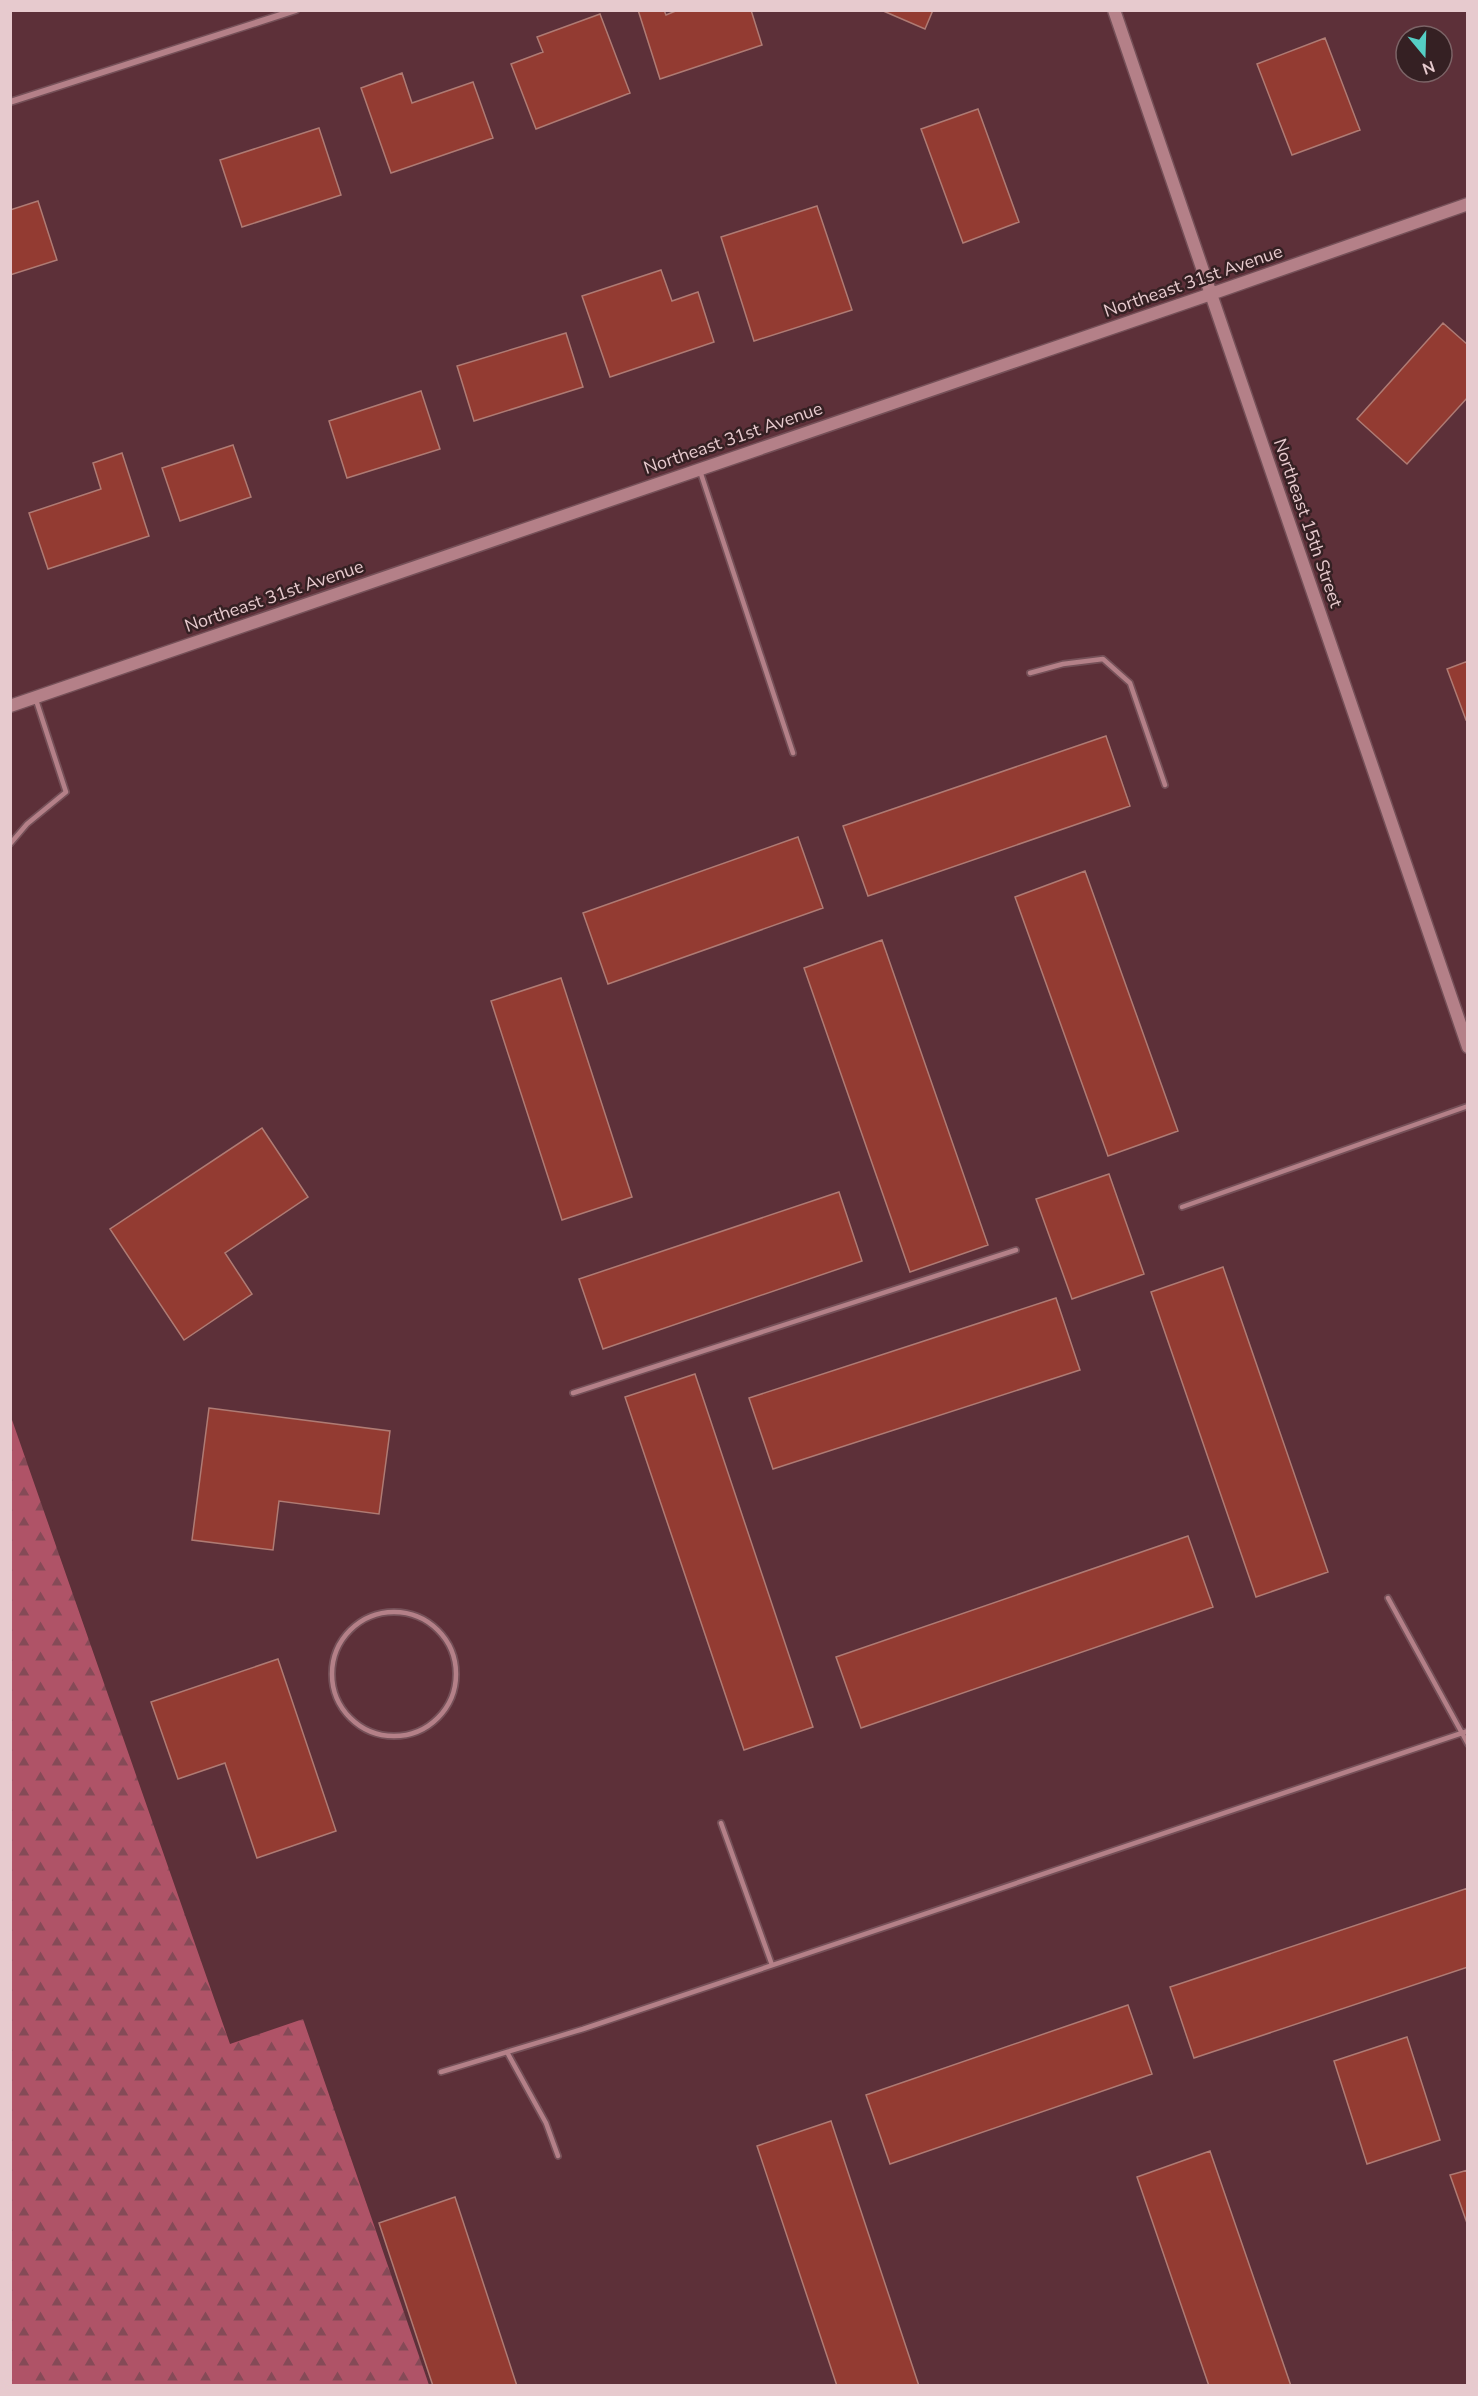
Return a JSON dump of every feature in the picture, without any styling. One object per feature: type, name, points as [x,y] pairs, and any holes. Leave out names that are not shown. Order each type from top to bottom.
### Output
[{"type":"street","points":[[10,102],[296,10]]},
{"type":"street","name":"Northeast 15th Street","points":[[1114,10],[1467,1047]]},
{"type":"street","name":"Northeast 31st Avenue","points":[[10,706],[1467,204]]},
{"type":"lane","points":[[699,469],[793,753]]},
{"type":"lane","points":[[1030,673],[1063,664],[1103,659],[1130,683],[1165,785]]},
{"type":"lane","points":[[10,844],[27,824],[66,792],[35,697]]},
{"type":"lane","points":[[1182,1206],[1467,1106]]},
{"type":"lane","points":[[573,1393],[1016,1250]]},
{"type":"lane","points":[[1388,1598],[1465,1732],[1467,1744]]},
{"type":"lane","points":[[391,1611],[415,1615],[436,1627],[451,1647],[457,1670],[453,1695],[441,1716],[421,1730],[397,1736],[373,1733],[352,1720],[337,1701],[331,1677],[335,1653],[347,1632],[364,1618],[391,1611]]},
{"type":"lane","points":[[441,2072],[583,2029],[1465,1732]]},
{"type":"lane","points":[[721,1823],[772,1965]]},
{"type":"lane","points":[[507,2052],[546,2123],[558,2156]]},
{"type":"green space","points":[[11,1417],[230,2044],[303,2019],[429,2385],[11,2385]]},
{"type":"building","points":[[638,10],[664,10],[666,15],[678,10],[751,10],[762,45],[660,79]]},
{"type":"building","points":[[881,10],[933,10],[925,29]]},
{"type":"building","points":[[600,14],[630,93],[536,129],[511,64],[543,52],[537,37]]},
{"type":"building","points":[[1325,38],[1360,130],[1292,155],[1257,64]]},
{"type":"building","points":[[402,73],[412,103],[473,82],[493,138],[391,173],[361,88]]},
{"type":"building","points":[[978,109],[1019,222],[963,243],[921,129]]},
{"type":"building","points":[[319,128],[341,195],[242,227],[220,160]]},
{"type":"building","points":[[38,201],[57,260],[10,275],[10,210]]},
{"type":"building","points":[[817,206],[852,310],[754,341],[721,237]]},
{"type":"building","points":[[661,270],[672,301],[698,292],[714,342],[610,377],[582,296]]},
{"type":"building","points":[[1443,323],[1468,345],[1468,397],[1407,464],[1357,419]]},
{"type":"building","points":[[566,333],[583,387],[474,421],[457,366]]},
{"type":"building","points":[[421,391],[440,449],[347,478],[329,421]]},
{"type":"building","points":[[233,445],[251,497],[180,521],[162,468]]},
{"type":"building","points":[[122,453],[149,536],[48,569],[29,513],[101,489],[93,463]]},
{"type":"building","points":[[1468,661],[1468,719],[1466,720],[1447,669]]},
{"type":"building","points":[[1106,736],[1130,806],[868,896],[843,826]]},
{"type":"building","points":[[798,837],[823,908],[608,984],[583,913]]},
{"type":"building","points":[[1085,871],[1178,1131],[1108,1156],[1015,897]]},
{"type":"building","points":[[882,940],[988,1245],[910,1272],[804,968]]},
{"type":"building","points":[[561,978],[632,1197],[562,1220],[491,1001]]},
{"type":"building","points":[[262,1128],[308,1197],[225,1253],[252,1294],[184,1340],[110,1229]]},
{"type":"building","points":[[1109,1174],[1144,1274],[1072,1299],[1036,1199]]},
{"type":"building","points":[[839,1192],[862,1261],[603,1349],[579,1279]]},
{"type":"building","points":[[1223,1267],[1328,1572],[1256,1597],[1151,1292]]},
{"type":"building","points":[[1056,1298],[1080,1370],[773,1469],[749,1398]]},
{"type":"building","points":[[695,1374],[813,1727],[744,1750],[625,1397]]},
{"type":"building","points":[[209,1408],[390,1431],[379,1514],[279,1501],[273,1550],[192,1540]]},
{"type":"building","points":[[1188,1536],[1213,1607],[861,1728],[836,1657]]},
{"type":"building","points":[[278,1659],[336,1831],[257,1858],[225,1763],[178,1779],[151,1702]]},
{"type":"building","points":[[1468,1888],[1468,1967],[1194,2058],[1170,1987]]},
{"type":"building","points":[[1128,2005],[1152,2074],[890,2164],[866,2095]]},
{"type":"building","points":[[1407,2037],[1440,2140],[1367,2164],[1334,2061]]},
{"type":"building","points":[[831,2121],[919,2386],[837,2386],[757,2146]]},
{"type":"building","points":[[1210,2151],[1291,2386],[1209,2386],[1137,2177]]},
{"type":"building","points":[[1468,2170],[1468,2226],[1450,2175]]},
{"type":"building","points":[[455,2197],[517,2386],[433,2386],[379,2223]]}]
